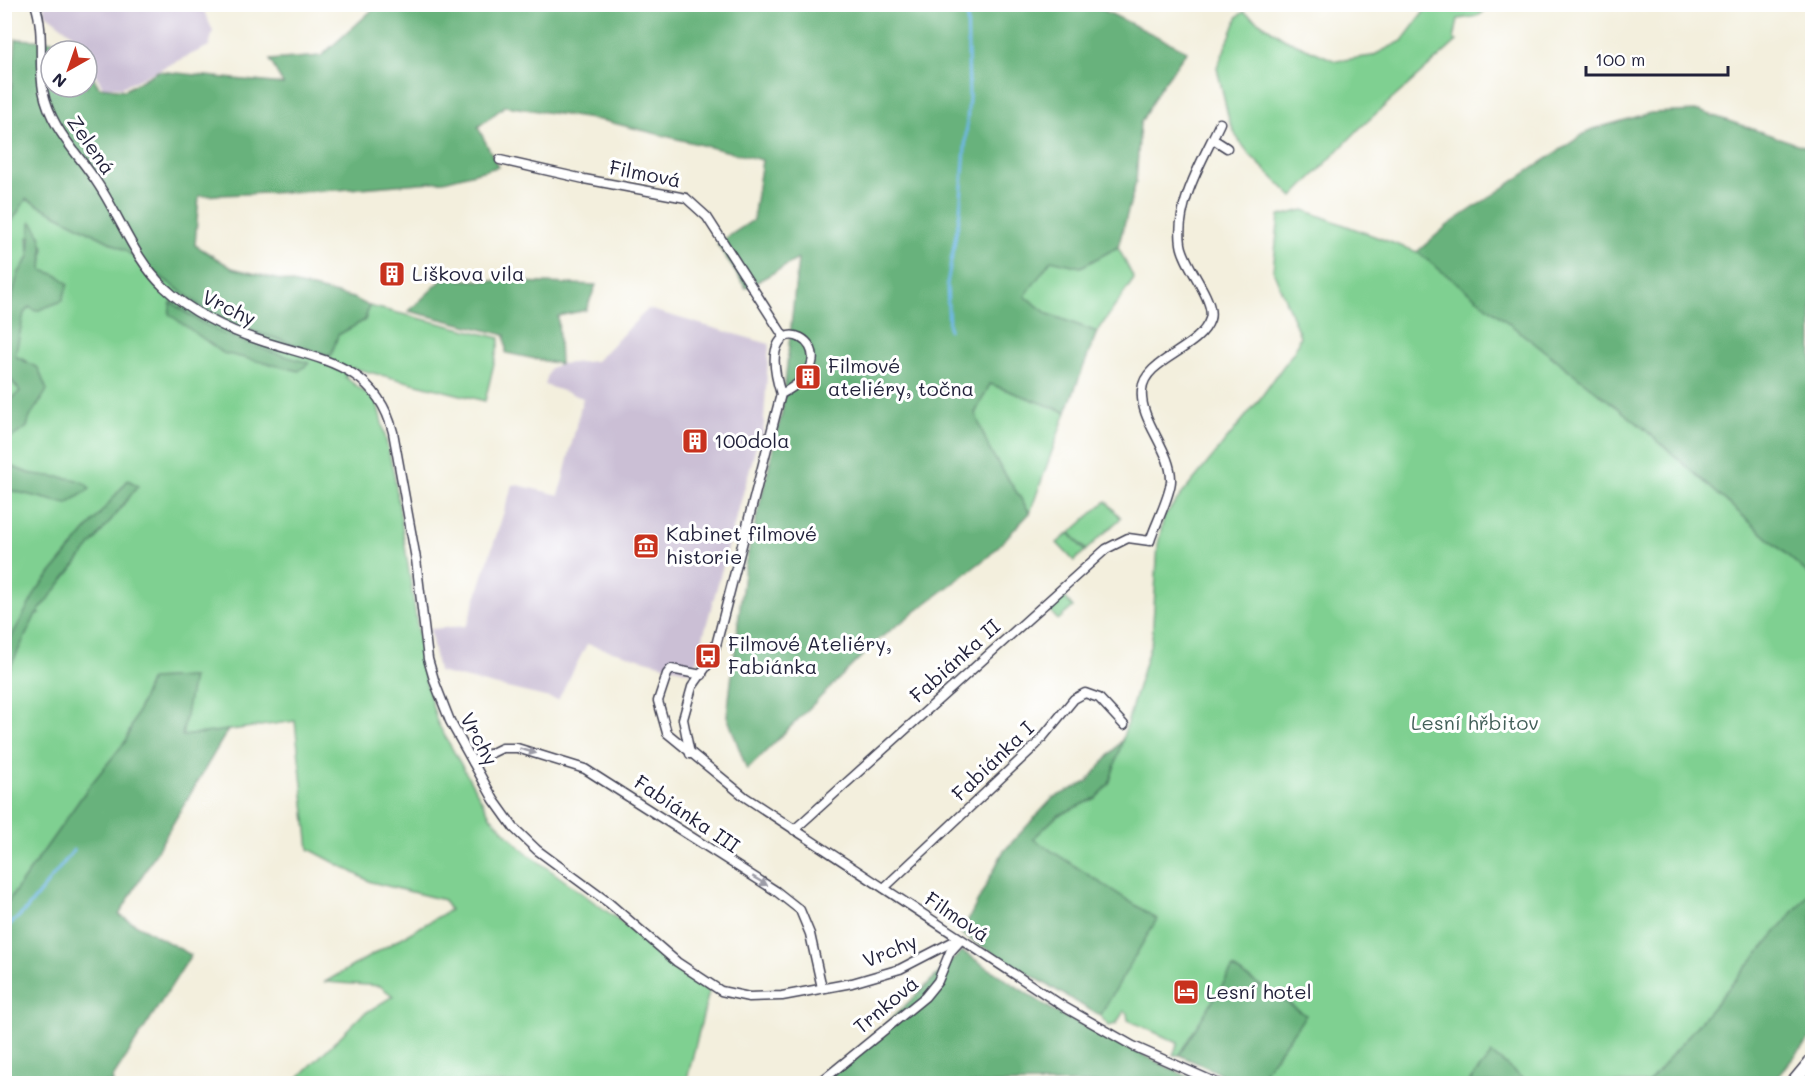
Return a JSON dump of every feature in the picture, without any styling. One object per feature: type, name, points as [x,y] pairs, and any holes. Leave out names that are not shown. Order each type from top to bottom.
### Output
[{"type":"main road","points":[[1792,1083],[1812,1060]]},
{"type":"street","name":"Zelená","points":[[35,4],[40,31],[43,90],[51,117],[98,183],[137,250],[164,288]]},
{"type":"street","points":[[1220,123],[1213,139],[1227,148]]},
{"type":"street","name":"Fabiánka II","points":[[794,830],[1106,549],[1128,538],[1150,542],[1171,480],[1142,391],[1149,374],[1198,337],[1210,320],[1210,307],[1183,254],[1180,237],[1185,206],[1213,139]]},
{"type":"street","name":"Filmová","points":[[500,160],[584,179],[686,198],[706,217],[784,337]]},
{"type":"street","name":"Vrchy","points":[[164,288],[207,317],[256,340],[346,369],[371,386],[380,397],[388,413],[393,432],[416,559],[428,659],[450,721],[494,800],[514,828],[537,850],[609,903],[677,962],[706,983],[721,991],[749,997],[782,996],[852,983],[900,969],[959,939]]},
{"type":"street","points":[[690,754],[683,719],[692,687],[713,657],[781,394],[774,358],[784,337],[795,335],[802,337],[808,342],[812,357],[801,381],[781,394]]},
{"type":"street","name":"Filmová","points":[[702,675],[671,669],[667,674],[658,701],[667,733],[690,754],[794,830],[1090,1022],[1133,1046],[1219,1083]]},
{"type":"street","name":"Fabiánka I","points":[[884,888],[1037,744],[1074,699],[1085,693],[1099,698],[1124,725]]},
{"type":"street","name":"Fabiánka III","points":[[473,762],[502,748],[517,748],[585,769],[615,786],[776,891],[800,910],[810,934],[822,988]]},
{"type":"street","name":"Trnková","points":[[818,1083],[925,997],[938,981],[950,952],[959,939]]},
{"type":"shaded area","points":[[43,5],[201,5],[213,31],[209,46],[122,87],[103,87],[99,80],[99,39],[75,39],[72,34],[46,14]]},
{"type":"shaded area","points":[[648,309],[769,344],[763,434],[759,436],[693,673],[587,644],[558,700],[438,672],[430,629],[465,626],[468,622],[513,484],[559,495],[583,398],[545,385],[550,368],[560,364],[596,361]]},
{"type":"green space","points":[[379,4],[1093,5],[1187,51],[1160,88],[1140,124],[1136,182],[1118,247],[1081,267],[1051,260],[1025,296],[1048,314],[1097,332],[1066,412],[990,384],[975,413],[990,451],[1030,513],[989,556],[879,639],[747,770],[727,716],[745,565],[782,412],[798,259],[746,288],[717,244],[753,220],[762,160],[605,121],[505,106],[478,127],[498,167],[444,181],[338,190],[199,196],[195,245],[232,268],[353,298],[369,306],[365,320],[338,335],[331,356],[243,328],[201,306],[123,249],[26,199],[12,221],[5,226],[5,158],[16,39],[39,40],[39,99],[99,99],[99,87],[125,90],[158,71],[283,84],[270,60],[321,56]]},
{"type":"green space","points":[[1429,5],[1487,5],[1479,15],[1458,19],[1454,40],[1457,41],[1360,128],[1293,197],[1249,154],[1236,136],[1229,120],[1217,68],[1238,16],[1244,12],[1285,39],[1336,61],[1372,56],[1402,41]]},
{"type":"green space","points":[[1699,111],[1812,149],[1812,577],[1641,426],[1417,252],[1448,225],[1590,130],[1650,113]]},
{"type":"green space","points":[[26,199],[123,249],[201,306],[243,328],[330,356],[338,335],[365,320],[369,306],[500,338],[485,401],[353,368],[345,377],[377,402],[394,474],[426,682],[437,722],[491,817],[524,851],[616,918],[709,992],[686,1083],[293,1083],[362,1015],[393,996],[380,986],[325,982],[450,910],[444,900],[371,882],[309,849],[295,721],[182,737],[192,677],[151,679],[125,742],[88,788],[5,906],[5,678],[36,614],[138,486],[128,480],[38,589],[5,649],[5,489],[67,504],[89,489],[77,480],[37,476],[10,466],[5,458],[5,436],[9,439],[27,427],[30,413],[42,400],[27,361],[15,356],[24,313],[29,307],[36,311],[62,301],[59,276],[42,270],[44,246],[28,237],[29,257],[18,274],[5,324],[5,226],[12,221]],"holes":[[[172,302],[213,330],[254,347],[309,364],[223,353]]]},
{"type":"green space","name":"Lesní hřbitov","points":[[1304,210],[1417,252],[1641,426],[1812,577],[1812,890],[1648,1083],[1528,1083],[1492,1054],[1468,1083],[1256,1083],[1306,1015],[1233,968],[1179,1055],[1173,1055],[1178,1043],[1128,1020],[1127,1013],[1124,1011],[1116,1024],[1109,1026],[1100,1016],[1156,919],[1032,839],[1057,816],[1096,798],[1109,784],[1152,639],[1158,544],[1164,516],[1259,400],[1295,350],[1300,336],[1273,270],[1279,216]]},
{"type":"green space","points":[[31,221],[41,238],[42,270],[59,276],[68,284],[62,301],[36,311],[29,307],[24,313],[15,356],[38,368],[47,390],[28,421],[27,427],[9,439],[5,436],[5,407],[20,391],[5,372],[5,324],[18,274],[29,257]]},
{"type":"green space","points":[[1118,247],[1134,279],[1097,332],[1048,314],[1024,296],[1051,260],[1081,267]]},
{"type":"green space","points":[[443,279],[596,285],[586,310],[558,316],[560,364],[506,353],[505,335],[409,311]]},
{"type":"green space","points":[[171,302],[187,314],[237,340],[309,363],[299,371],[223,353],[169,314]]},
{"type":"green space","points":[[4,372],[20,391],[5,407],[4,407]]},
{"type":"green space","points":[[990,384],[1066,412],[1030,513],[990,451],[975,414]]},
{"type":"green space","points":[[4,458],[13,467],[24,472],[74,479],[84,483],[90,489],[67,504],[5,489]]},
{"type":"green space","points":[[128,480],[138,486],[38,612],[40,614],[36,614],[5,678],[5,649],[37,590]]},
{"type":"green space","points":[[1106,501],[1121,518],[1086,550],[1070,533]]},
{"type":"green space","points":[[1069,533],[1085,551],[1074,561],[1057,543]]},
{"type":"green space","points":[[1063,595],[1073,607],[1058,620],[1048,609]]},
{"type":"green space","points":[[193,677],[182,736],[228,730],[119,915],[191,955],[112,1079],[113,1083],[5,1083],[5,906],[88,788],[125,742],[151,679]]},
{"type":"green space","points":[[1123,739],[1109,784],[1096,798],[1057,816],[1033,839],[1157,919],[1100,1016],[961,934],[1003,852],[1053,798],[1087,782]]},
{"type":"green space","points":[[1812,890],[1812,1036],[1772,1083],[1648,1083]]},
{"type":"green space","points":[[962,951],[1054,1011],[1200,1083],[823,1084]]},
{"type":"green space","points":[[1233,968],[1306,1015],[1256,1083],[1242,1083],[1179,1055]]},
{"type":"green space","points":[[1492,1054],[1528,1083],[1468,1083]]},
{"type":"waterway","points":[[949,330],[947,284],[960,212],[969,97],[967,4]]},
{"type":"waterway","points":[[4,930],[25,911],[74,850]]},
{"type":"place","name":"Liškova vila","points":[[392,274]]},
{"type":"place","name":"Filmové ateliéry, točna","points":[[808,377]]},
{"type":"place","name":"100dola","points":[[695,441]]},
{"type":"place","name":"Kabinet filmové historie","points":[[646,546]]},
{"type":"place","name":"Filmové Ateliéry, Fabiánka","points":[[708,656]]},
{"type":"place","name":"Lesní hotel","points":[[1186,992]]}]
